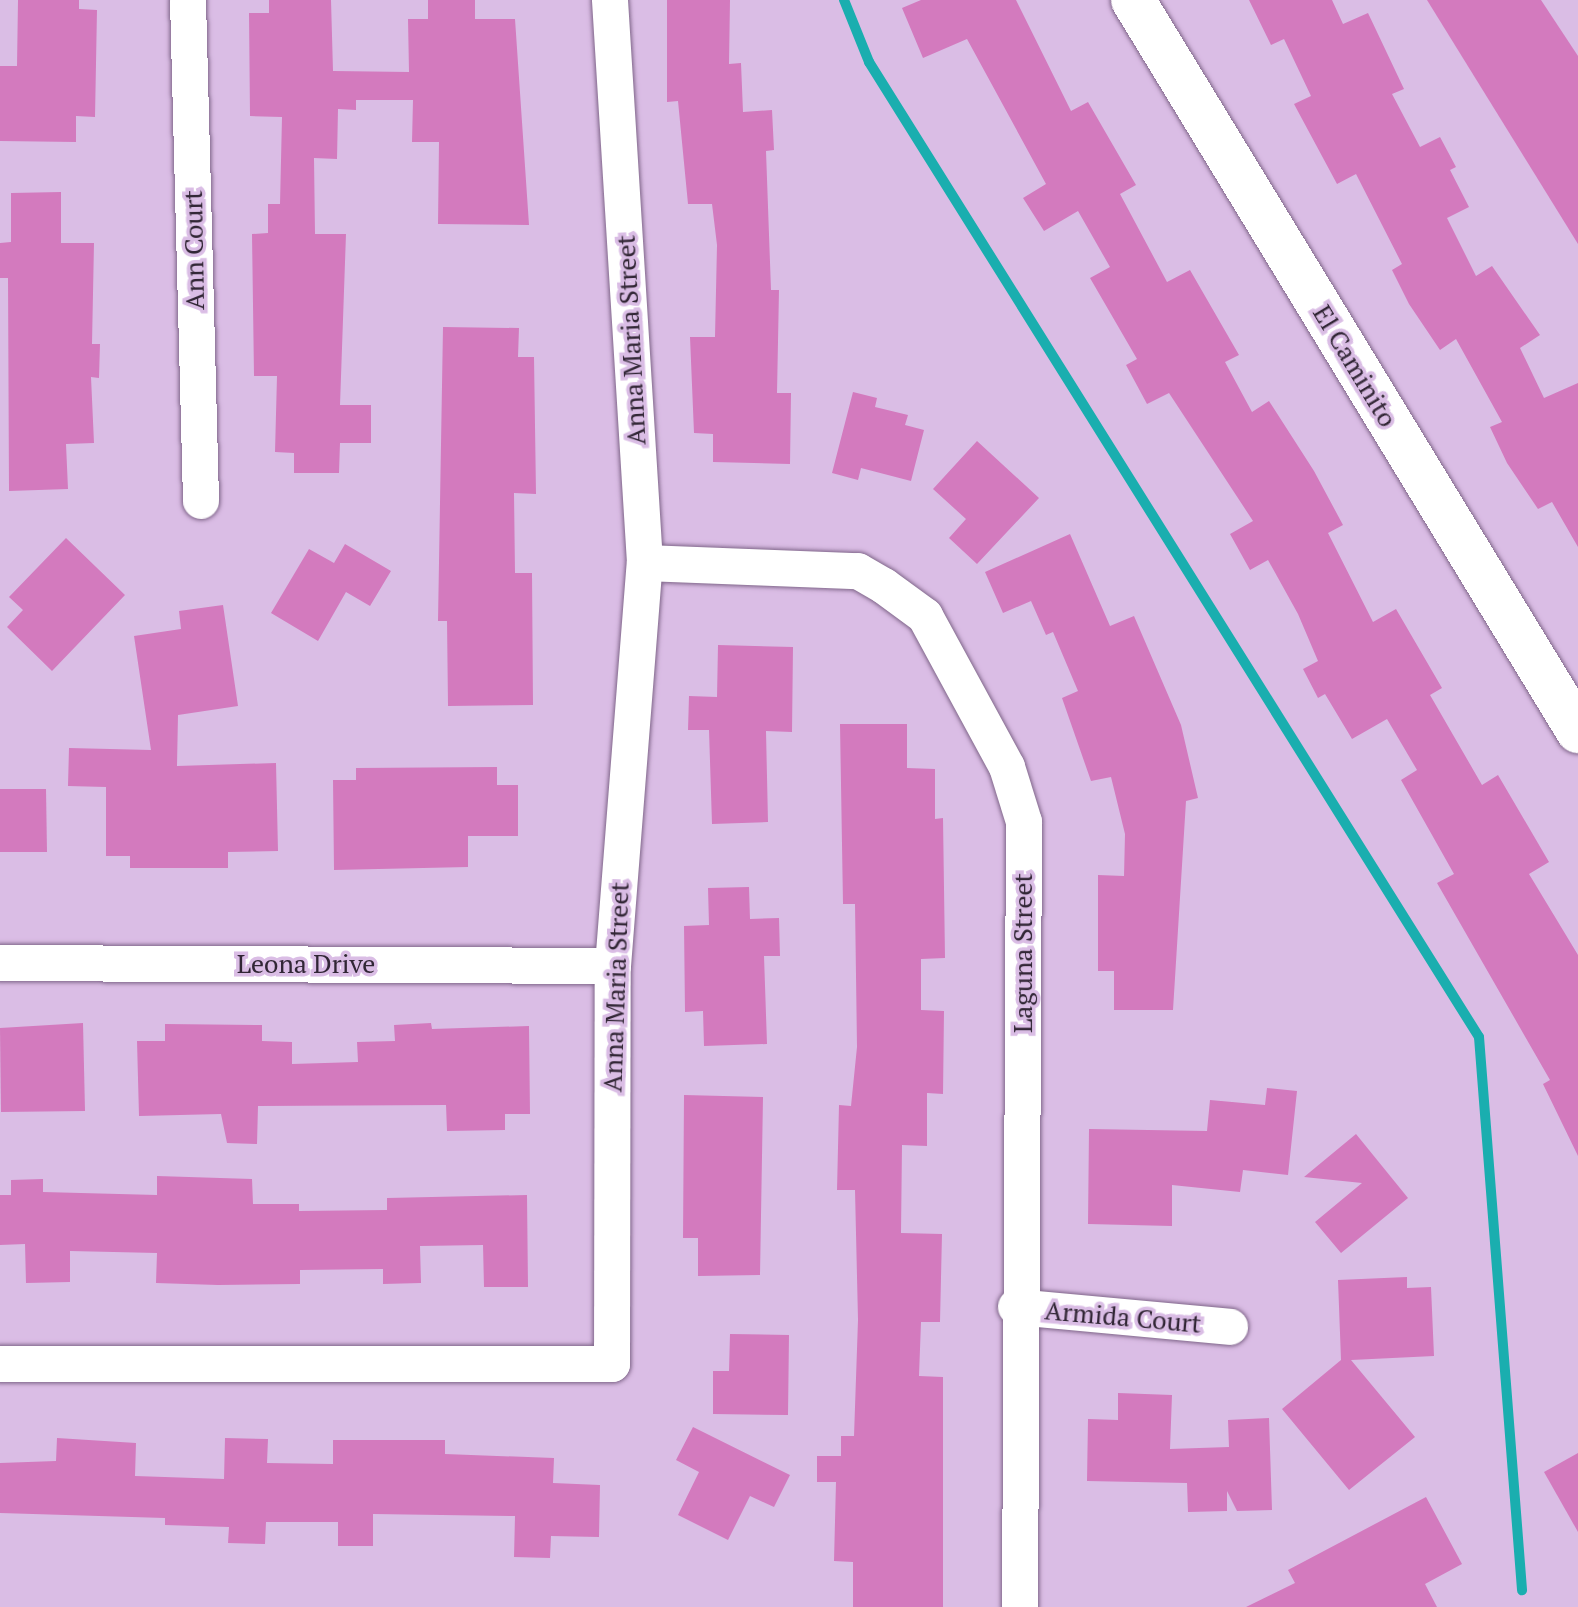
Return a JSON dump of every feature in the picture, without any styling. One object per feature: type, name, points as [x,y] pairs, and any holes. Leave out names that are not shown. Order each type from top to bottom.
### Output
[{"type":"street","name":"Ann Court","points":[[188,0],[201,501]]},
{"type":"street","name":"Anna Maria Street","points":[[0,1364],[612,1364],[613,966],[645,563],[610,0]]},
{"type":"street","name":"El Caminito","points":[[1133,0],[1578,731]]},
{"type":"street","name":"Laguna Street","points":[[645,563],[858,571],[925,616],[985,719],[1024,822],[1016,1307],[1020,1607]]},
{"type":"street","name":"Leona Drive","points":[[0,963],[613,966]]},
{"type":"street","name":"Armida Court","points":[[1016,1307],[1230,1327]]},
{"type":"building","points":[[18,0],[79,0],[79,9],[97,10],[95,117],[76,116],[76,142],[0,141],[0,66],[17,66]]},
{"type":"building","points":[[269,0],[331,0],[333,71],[409,72],[408,19],[428,19],[428,0],[475,0],[475,19],[515,19],[529,225],[438,224],[439,142],[412,142],[413,100],[356,100],[356,110],[338,109],[337,159],[314,158],[315,234],[346,234],[340,405],[371,405],[371,443],[340,443],[339,473],[294,473],[294,453],[275,452],[277,376],[254,376],[252,234],[268,233],[268,204],[280,204],[282,117],[250,116],[249,13],[269,13]]},
{"type":"building","points":[[667,0],[730,0],[729,64],[741,63],[743,112],[772,110],[774,150],[766,151],[771,290],[779,290],[777,393],[791,393],[790,464],[713,462],[713,434],[694,433],[690,337],[715,337],[717,245],[712,204],[688,204],[678,101],[667,102]]},
{"type":"building","points":[[921,0],[1016,0],[1071,111],[1088,102],[1136,185],[1120,194],[1167,282],[1190,270],[1239,355],[1225,362],[1252,412],[1269,401],[1314,471],[1343,525],[1328,533],[1373,622],[1396,609],[1442,688],[1430,695],[1482,785],[1498,775],[1549,862],[1529,874],[1578,955],[1578,1156],[1543,1084],[1550,1080],[1437,883],[1454,874],[1401,780],[1417,770],[1387,719],[1352,739],[1325,694],[1318,698],[1303,669],[1318,661],[1298,614],[1268,560],[1250,570],[1230,534],[1253,521],[1169,393],[1147,404],[1126,365],[1137,359],[1090,278],[1110,267],[1078,211],[1044,231],[1023,198],[1046,184],[967,39],[923,58],[902,8]]},
{"type":"building","points":[[1249,0],[1332,0],[1343,24],[1368,13],[1404,89],[1392,94],[1420,147],[1440,137],[1456,167],[1450,170],[1469,207],[1447,218],[1476,276],[1492,266],[1540,335],[1520,348],[1544,398],[1578,383],[1578,547],[1552,502],[1538,509],[1507,463],[1490,427],[1502,422],[1456,339],[1440,350],[1409,304],[1392,270],[1402,264],[1356,174],[1337,184],[1294,104],[1311,96],[1284,39],[1271,45]]},
{"type":"building","points":[[1427,0],[1541,0],[1578,56],[1578,244]]},
{"type":"building","points":[[61,192],[61,243],[94,243],[92,344],[100,344],[99,378],[91,377],[94,443],[66,444],[68,489],[9,491],[8,278],[0,278],[0,243],[11,242],[11,193]]},
{"type":"building","points":[[443,327],[519,328],[518,357],[534,357],[536,494],[514,493],[515,573],[532,573],[533,705],[448,706],[447,621],[438,621]]},
{"type":"building","points":[[853,392],[877,398],[875,407],[908,415],[905,425],[924,430],[911,481],[861,468],[858,480],[832,473]]},
{"type":"building","points":[[977,441],[1039,498],[977,564],[949,538],[966,519],[933,489]]},
{"type":"building","points":[[1070,534],[1110,626],[1134,616],[1181,725],[1198,798],[1186,801],[1173,1010],[1114,1010],[1114,971],[1098,971],[1098,875],[1124,876],[1125,834],[1111,777],[1091,781],[1062,698],[1078,691],[1053,632],[1046,635],[1031,601],[1003,613],[985,572]]},
{"type":"building","points":[[66,538],[125,595],[52,671],[7,627],[23,610],[9,597]]},
{"type":"building","points":[[345,544],[391,571],[370,606],[346,592],[318,641],[271,613],[309,549],[334,563]]},
{"type":"building","points":[[223,605],[238,706],[178,715],[177,766],[276,763],[278,851],[228,852],[228,868],[130,868],[130,856],[106,856],[106,787],[68,786],[69,748],[151,750],[134,636],[181,629],[179,611]]},
{"type":"building","points":[[718,645],[793,647],[792,732],[766,731],[768,822],[712,824],[709,730],[688,730],[689,696],[717,697]]},
{"type":"building","points":[[840,724],[907,724],[907,768],[935,769],[935,819],[943,818],[945,958],[921,959],[921,1010],[944,1011],[943,1094],[927,1093],[927,1146],[902,1145],[901,1233],[942,1234],[940,1322],[921,1322],[919,1376],[943,1377],[943,1607],[853,1607],[853,1562],[834,1561],[836,1482],[817,1482],[817,1456],[841,1456],[841,1436],[854,1436],[858,1320],[855,1190],[837,1190],[839,1105],[851,1106],[857,1047],[855,904],[843,904]]},
{"type":"building","points":[[497,767],[497,785],[518,785],[518,836],[468,836],[468,867],[334,870],[333,780],[356,780],[356,768]]},
{"type":"building","points":[[0,789],[46,789],[47,852],[0,852]]},
{"type":"building","points":[[749,887],[750,919],[779,918],[780,956],[764,956],[767,1044],[704,1046],[703,1011],[685,1012],[684,926],[709,925],[708,888]]},
{"type":"building","points":[[83,1023],[85,1111],[1,1112],[0,1028]]},
{"type":"building","points":[[431,1023],[432,1029],[529,1026],[530,1114],[505,1114],[505,1130],[447,1131],[446,1105],[258,1106],[257,1144],[227,1143],[221,1114],[139,1116],[137,1041],[165,1041],[165,1024],[262,1025],[262,1041],[292,1042],[292,1064],[358,1062],[357,1042],[395,1041],[394,1025]]},
{"type":"building","points":[[1267,1088],[1297,1091],[1288,1175],[1243,1170],[1240,1192],[1172,1185],[1172,1226],[1088,1224],[1089,1129],[1207,1131],[1210,1100],[1265,1105]]},
{"type":"building","points":[[684,1095],[763,1097],[760,1275],[698,1276],[698,1238],[683,1238]]},
{"type":"building","points":[[1356,1134],[1408,1198],[1341,1253],[1315,1222],[1362,1183],[1304,1177]]},
{"type":"building","points":[[157,1176],[252,1179],[253,1204],[299,1204],[299,1211],[387,1210],[387,1198],[527,1195],[528,1287],[484,1287],[483,1245],[420,1246],[421,1283],[383,1284],[383,1269],[300,1270],[300,1284],[218,1285],[156,1283],[157,1253],[70,1251],[70,1282],[26,1283],[25,1244],[0,1245],[0,1195],[11,1195],[11,1180],[43,1179],[43,1192],[157,1195]]},
{"type":"building","points":[[1407,1277],[1407,1288],[1431,1287],[1434,1356],[1351,1360],[1415,1437],[1349,1490],[1282,1409],[1341,1360],[1338,1280]]},
{"type":"building","points":[[730,1334],[789,1335],[788,1415],[713,1414],[713,1371],[729,1371]]},
{"type":"building","points":[[1118,1393],[1172,1395],[1170,1449],[1229,1447],[1228,1420],[1269,1418],[1272,1510],[1237,1511],[1227,1491],[1227,1511],[1188,1512],[1187,1483],[1087,1481],[1088,1419],[1118,1420]]},
{"type":"building","points":[[693,1427],[790,1475],[774,1507],[750,1496],[728,1540],[678,1515],[699,1472],[676,1460]]},
{"type":"building","points":[[57,1438],[136,1443],[135,1476],[224,1479],[225,1438],[268,1439],[267,1463],[333,1464],[333,1440],[445,1440],[445,1454],[554,1458],[553,1483],[600,1485],[599,1537],[551,1536],[550,1558],[514,1557],[515,1516],[373,1514],[373,1546],[338,1546],[338,1522],[266,1522],[265,1544],[228,1543],[229,1527],[165,1525],[165,1518],[0,1513],[0,1463],[56,1461]]},
{"type":"building","points":[[1578,1453],[1578,1532],[1544,1472]]},
{"type":"building","points":[[1426,1497],[1462,1564],[1425,1584],[1437,1607],[1246,1607],[1295,1583],[1288,1570]]},
{"type":"waterway","points":[[844,0],[869,62],[1479,1037],[1522,1590]]}]
